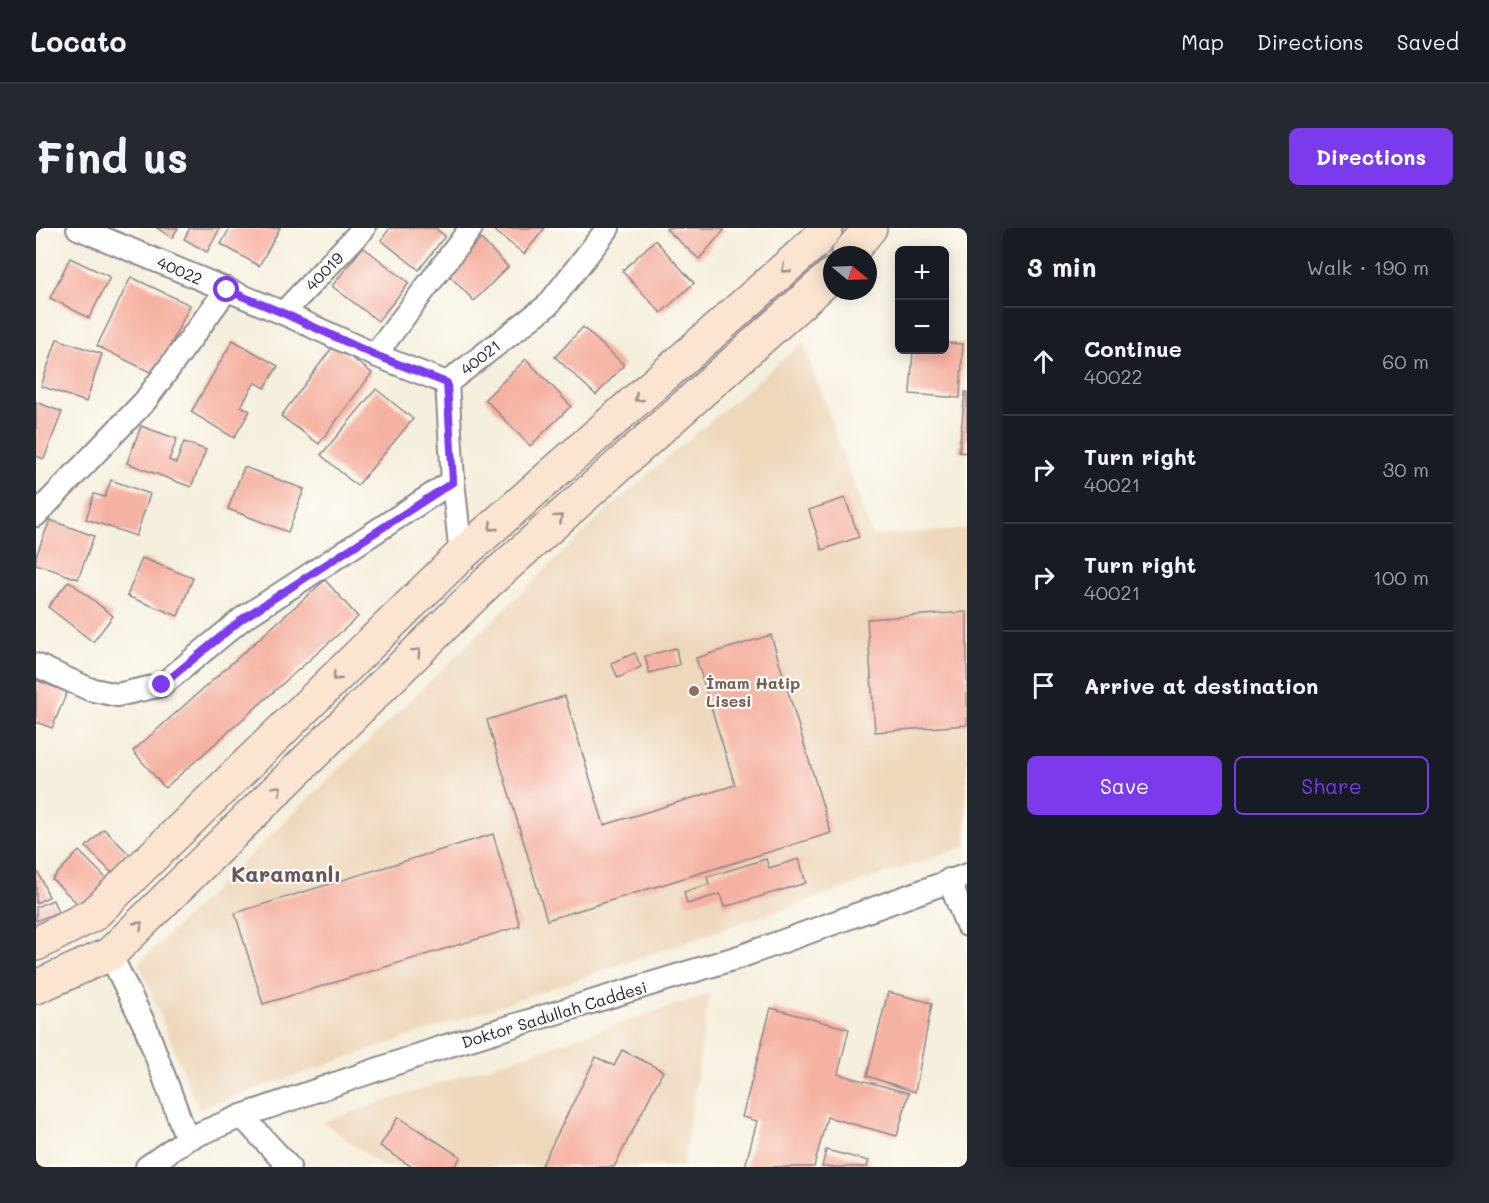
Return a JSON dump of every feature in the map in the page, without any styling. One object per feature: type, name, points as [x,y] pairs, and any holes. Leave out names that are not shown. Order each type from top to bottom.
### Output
[{"type":"street","name":"40022","points":[[78,228],[125,236],[227,290],[375,355],[447,383]]},
{"type":"street","name":"40019","points":[[283,313],[364,228]]},
{"type":"street","points":[[375,355],[471,228]]},
{"type":"street","name":"40021","points":[[461,555],[453,482],[447,383],[548,305],[608,228]]},
{"type":"street","points":[[36,944],[93,914],[461,555],[815,242],[826,228]]},
{"type":"street","points":[[855,246],[870,228]]},
{"type":"street","points":[[36,987],[110,954],[488,582],[823,283]]},
{"type":"street","points":[[36,515],[144,401],[227,290]]},
{"type":"street","points":[[36,665],[89,689],[117,695],[162,685],[242,619],[453,482]]},
{"type":"street","points":[[958,877],[967,925]]},
{"type":"street","name":"Doktor Sadullah Caddesi","points":[[147,1167],[187,1139],[242,1116],[437,1049],[739,957],[958,877]]},
{"type":"street","points":[[110,954],[146,1028],[187,1139]]},
{"type":"street","points":[[242,1116],[289,1167]]},
{"type":"shaded area","name":"İmam Hatip Lisesi","points":[[803,342],[872,536],[967,529],[967,846],[198,1109],[139,963],[611,506]]},
{"type":"shaded area","points":[[709,994],[683,1167],[384,1167],[323,1122]]},
{"type":"building","points":[[157,228],[178,228],[172,238]]},
{"type":"building","points":[[190,228],[220,228],[207,252],[184,239]]},
{"type":"building","points":[[230,228],[280,228],[259,266],[221,244]]},
{"type":"building","points":[[390,228],[435,228],[445,236],[419,270],[381,240]]},
{"type":"building","points":[[491,228],[545,228],[524,254]]},
{"type":"building","points":[[667,228],[722,228],[724,230],[699,259]]},
{"type":"building","points":[[481,239],[508,267],[474,301],[447,273]]},
{"type":"building","points":[[655,240],[694,283],[661,313],[622,271]]},
{"type":"building","points":[[363,247],[409,283],[378,321],[332,286]]},
{"type":"building","points":[[70,258],[110,277],[89,318],[50,298]]},
{"type":"building","points":[[131,277],[190,305],[156,375],[97,346]]},
{"type":"building","points":[[583,327],[624,365],[596,395],[555,357]]},
{"type":"building","points":[[57,339],[102,354],[86,402],[41,386]]},
{"type":"building","points":[[233,340],[278,366],[265,388],[255,382],[241,406],[250,411],[234,438],[191,412]]},
{"type":"building","points":[[949,343],[963,344],[960,398],[910,394],[913,354],[949,354]]},
{"type":"building","points":[[334,345],[372,373],[319,444],[281,416]]},
{"type":"building","points":[[526,359],[571,406],[530,446],[485,399]]},
{"type":"building","points":[[376,389],[413,419],[357,486],[321,455]]},
{"type":"building","points":[[965,392],[967,392],[967,453],[959,452]]},
{"type":"building","points":[[36,402],[62,412],[44,459],[36,456]]},
{"type":"building","points":[[141,426],[177,439],[169,460],[176,463],[184,442],[206,450],[191,487],[127,463]]},
{"type":"building","points":[[244,467],[304,489],[288,532],[228,509]]},
{"type":"building","points":[[111,480],[150,494],[136,536],[86,519],[94,494],[105,497]]},
{"type":"building","points":[[845,498],[859,537],[822,550],[809,510]]},
{"type":"building","points":[[50,520],[94,536],[78,579],[36,564],[36,556]]},
{"type":"building","points":[[142,558],[193,578],[178,616],[127,596]]},
{"type":"building","points":[[325,580],[358,617],[165,788],[133,751]]},
{"type":"building","points":[[69,581],[113,616],[93,642],[48,607]]},
{"type":"building","points":[[967,612],[967,725],[875,732],[867,619]]},
{"type":"building","points":[[771,635],[831,833],[547,920],[487,720],[565,696],[604,825],[735,785],[696,658]]},
{"type":"building","points":[[676,648],[679,665],[649,673],[645,656]]},
{"type":"building","points":[[635,653],[641,667],[618,678],[611,663]]},
{"type":"building","points":[[36,680],[67,692],[52,728],[36,722]]},
{"type":"building","points":[[104,829],[134,859],[116,877],[86,847]]},
{"type":"building","points":[[493,834],[520,926],[263,1004],[235,913]]},
{"type":"building","points":[[79,851],[108,880],[81,907],[52,879]]},
{"type":"building","points":[[766,859],[769,868],[799,859],[806,883],[724,907],[720,894],[687,904],[684,892],[709,884],[707,877]]},
{"type":"building","points":[[36,872],[49,897],[36,903]]},
{"type":"building","points":[[53,900],[58,912],[36,921],[36,907]]},
{"type":"building","points":[[888,992],[932,1003],[915,1092],[867,1076]]},
{"type":"building","points":[[771,1008],[849,1029],[838,1074],[909,1093],[897,1136],[827,1117],[814,1167],[745,1167],[757,1121],[742,1117]]},
{"type":"building","points":[[622,1050],[663,1071],[614,1167],[541,1167],[596,1057],[614,1066]]},
{"type":"building","points":[[398,1117],[461,1157],[454,1167],[412,1167],[380,1146]]},
{"type":"building","points":[[826,1150],[869,1161],[867,1167],[822,1167]]},
{"type":"place","name":"İmam Hatip Lisesi","points":[[694,691]]},
{"type":"district","name":"Karamanlı","points":[[286,873]]},
{"type":"route","points":[[162,685],[242,619],[453,482],[447,383],[375,355],[227,290]]}]
